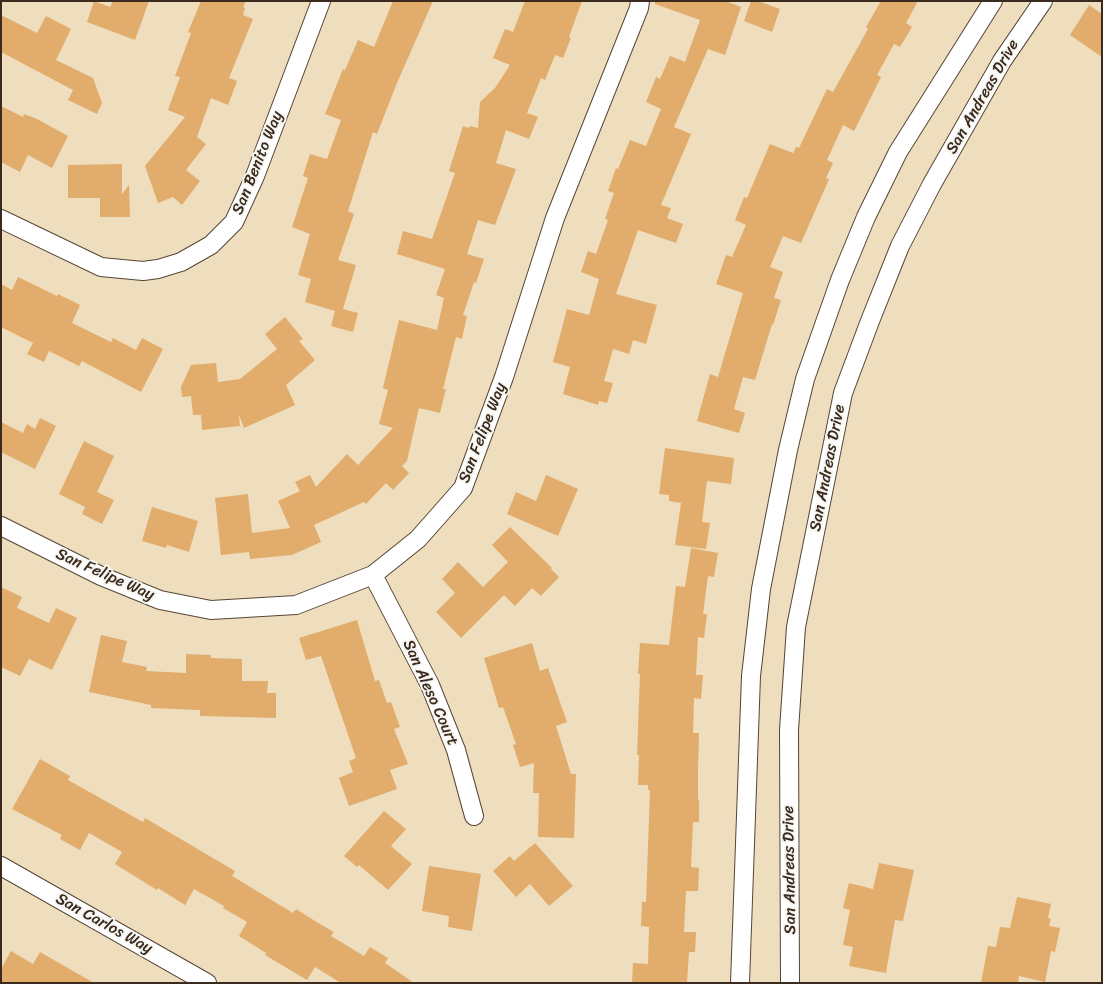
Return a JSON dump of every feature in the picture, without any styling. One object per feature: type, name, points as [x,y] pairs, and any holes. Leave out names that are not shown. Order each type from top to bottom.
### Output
[{"type":"street","name":"San Benito Way","points":[[1,219],[101,267],[143,271],[158,269],[181,262],[212,245],[234,222],[255,176],[321,1]]},
{"type":"street","name":"San Felipe Way","points":[[1,526],[109,579],[160,600],[211,610],[296,605],[373,575],[418,539],[463,488],[504,377],[555,218],[640,1]]},
{"type":"street","points":[[740,983],[752,666],[760,589],[788,450],[805,378],[840,280],[866,217],[898,152],[993,1]]},
{"type":"street","name":"San Andreas Drive","points":[[790,983],[789,730],[796,627],[843,393],[900,246],[932,184],[1002,61],[1043,1]]},
{"type":"street","name":"San Aleso Court","points":[[373,575],[430,685],[456,750],[474,816]]},
{"type":"street","name":"San Carlos Way","points":[[1,866],[207,983]]},
{"type":"building","points":[[94,1],[110,7],[113,1],[149,1],[135,40],[87,22]]},
{"type":"building","points":[[201,1],[246,1],[243,7],[245,8],[243,15],[253,19],[229,78],[237,81],[228,105],[211,98],[197,137],[206,144],[186,170],[200,181],[182,205],[173,197],[158,203],[145,166],[185,117],[168,110],[180,77],[175,76],[191,33],[188,32]]},
{"type":"building","points":[[393,1],[433,1],[377,134],[373,132],[348,211],[354,214],[338,260],[356,265],[343,309],[358,313],[353,332],[331,326],[335,311],[305,302],[311,279],[298,275],[310,234],[292,227],[308,178],[303,176],[310,154],[327,159],[341,120],[325,114],[343,69],[345,70],[358,40],[374,47]]},
{"type":"building","points":[[525,1],[582,1],[563,58],[555,55],[545,80],[541,78],[527,113],[538,117],[529,139],[506,130],[496,163],[516,169],[495,225],[478,220],[467,254],[484,259],[463,315],[467,316],[462,339],[456,337],[443,389],[446,389],[440,413],[419,408],[407,461],[402,466],[409,473],[393,490],[386,483],[366,504],[364,502],[314,525],[321,542],[292,555],[250,559],[249,552],[221,555],[215,498],[248,494],[252,533],[290,528],[278,501],[300,491],[295,482],[310,475],[316,487],[347,454],[358,465],[393,428],[379,424],[388,390],[383,388],[399,320],[437,330],[444,298],[436,295],[445,269],[397,254],[403,231],[432,239],[455,173],[449,171],[463,126],[478,128],[480,102],[495,88],[510,65],[493,58],[505,29],[513,32]]},
{"type":"building","points":[[655,1],[726,1],[741,7],[725,55],[708,49],[674,127],[691,134],[661,205],[671,208],[667,218],[683,224],[676,243],[638,230],[616,294],[657,305],[646,344],[633,340],[629,354],[613,349],[604,381],[613,383],[607,403],[599,401],[598,405],[563,394],[570,367],[553,362],[567,309],[589,315],[599,279],[581,272],[588,251],[596,254],[608,220],[605,219],[614,193],[608,191],[616,168],[618,169],[630,140],[646,146],[661,109],[646,102],[656,77],[660,79],[670,56],[685,62],[700,20],[655,4]]},
{"type":"building","points":[[751,1],[758,1],[780,9],[772,32],[744,21]]},
{"type":"building","points":[[881,1],[918,1],[906,23],[912,27],[900,47],[894,44],[877,75],[881,77],[854,131],[843,125],[827,160],[833,163],[826,178],[829,179],[801,243],[783,236],[770,267],[783,272],[774,298],[781,300],[755,380],[743,377],[734,409],[745,413],[739,433],[697,421],[710,374],[718,377],[743,293],[716,284],[726,255],[732,257],[746,225],[735,220],[744,197],[747,198],[770,144],[793,153],[796,147],[799,148],[827,89],[833,92],[868,29],[866,27]]},
{"type":"building","points":[[1089,5],[1102,14],[1102,57],[1070,35]]},
{"type":"building","points":[[1,15],[37,33],[46,16],[71,29],[56,60],[93,78],[102,103],[97,114],[68,100],[73,90],[1,52]]},
{"type":"building","points":[[1,106],[23,117],[24,114],[37,119],[68,136],[52,168],[28,155],[20,172],[1,162]]},
{"type":"building","points":[[122,164],[122,194],[129,185],[130,217],[100,217],[100,198],[68,198],[68,165]]},
{"type":"building","points":[[18,277],[80,305],[72,323],[111,342],[113,338],[136,350],[142,338],[163,349],[141,392],[82,361],[79,366],[49,351],[44,362],[27,354],[33,343],[1,327],[1,284],[12,290]]},
{"type":"building","points":[[285,317],[303,339],[299,341],[315,360],[286,385],[295,405],[244,428],[239,415],[240,426],[202,430],[201,415],[193,415],[191,396],[182,397],[181,387],[191,365],[216,363],[218,382],[240,379],[277,349],[265,334]]},
{"type":"building","points":[[40,418],[56,426],[35,469],[1,452],[1,422],[23,433],[27,424],[35,429]]},
{"type":"building","points":[[84,441],[114,456],[97,492],[114,500],[102,524],[82,514],[85,507],[59,494]]},
{"type":"building","points":[[665,448],[734,458],[731,484],[707,481],[702,522],[710,523],[706,549],[675,545],[681,503],[669,501],[669,495],[659,494]]},
{"type":"building","points":[[546,475],[578,489],[558,536],[507,514],[516,492],[536,501]]},
{"type":"building","points":[[152,507],[198,521],[189,552],[167,545],[166,548],[142,541]]},
{"type":"building","points":[[510,527],[559,577],[541,596],[532,588],[515,606],[504,595],[461,638],[436,612],[455,593],[442,579],[458,562],[483,587],[508,562],[492,545]]},
{"type":"building","points":[[691,548],[718,553],[714,577],[708,576],[703,614],[707,614],[704,638],[698,637],[696,675],[703,675],[701,699],[694,698],[693,733],[699,733],[699,822],[693,822],[691,867],[699,868],[698,891],[686,891],[684,932],[696,932],[695,952],[689,952],[687,983],[632,983],[633,963],[648,964],[649,927],[641,926],[642,902],[646,902],[650,790],[648,790],[648,785],[638,785],[639,755],[637,755],[640,674],[638,674],[640,643],[669,645],[676,586],[685,587]]},
{"type":"building","points":[[1,587],[22,597],[17,608],[49,623],[56,608],[77,618],[52,670],[29,659],[20,676],[1,667]]},
{"type":"building","points":[[357,620],[375,681],[379,680],[387,703],[391,702],[400,727],[394,729],[408,764],[390,770],[397,789],[349,806],[339,778],[353,772],[349,761],[356,758],[321,656],[306,660],[299,638]]},
{"type":"building","points":[[101,635],[127,641],[122,662],[147,667],[146,671],[186,673],[186,654],[211,655],[211,658],[242,659],[242,681],[268,681],[267,693],[276,693],[276,718],[200,716],[200,710],[151,708],[151,705],[89,692]]},
{"type":"building","points":[[532,643],[540,671],[548,668],[567,722],[556,726],[571,774],[576,774],[574,838],[538,837],[539,793],[533,793],[534,763],[520,767],[513,745],[516,744],[503,707],[499,708],[484,658]]},
{"type":"building","points":[[40,759],[70,776],[68,780],[143,822],[145,818],[235,871],[232,876],[293,913],[296,909],[334,932],[331,936],[364,956],[370,947],[388,958],[385,963],[414,983],[341,983],[315,967],[307,980],[265,955],[266,953],[239,936],[247,922],[223,908],[224,906],[194,889],[185,905],[158,888],[157,890],[115,864],[122,852],[89,833],[80,850],[60,839],[62,835],[12,809]]},
{"type":"building","points":[[384,811],[406,829],[391,846],[412,864],[388,890],[359,865],[357,867],[344,856]]},
{"type":"building","points":[[535,843],[573,886],[549,906],[530,884],[516,897],[493,871],[510,856],[514,861]]},
{"type":"building","points":[[879,863],[914,870],[903,921],[895,920],[886,973],[849,966],[853,947],[843,945],[850,910],[843,908],[849,883],[873,889]]},
{"type":"building","points":[[429,866],[481,874],[472,931],[448,927],[449,916],[422,911]]},
{"type":"building","points":[[1017,897],[1051,904],[1048,918],[1051,919],[1049,926],[1060,928],[1055,952],[1051,951],[1045,982],[1019,976],[1018,983],[981,983],[988,946],[996,947],[1000,927],[1010,928]]},
{"type":"building","points":[[11,951],[33,964],[40,952],[94,983],[1,983],[1,969]]}]
